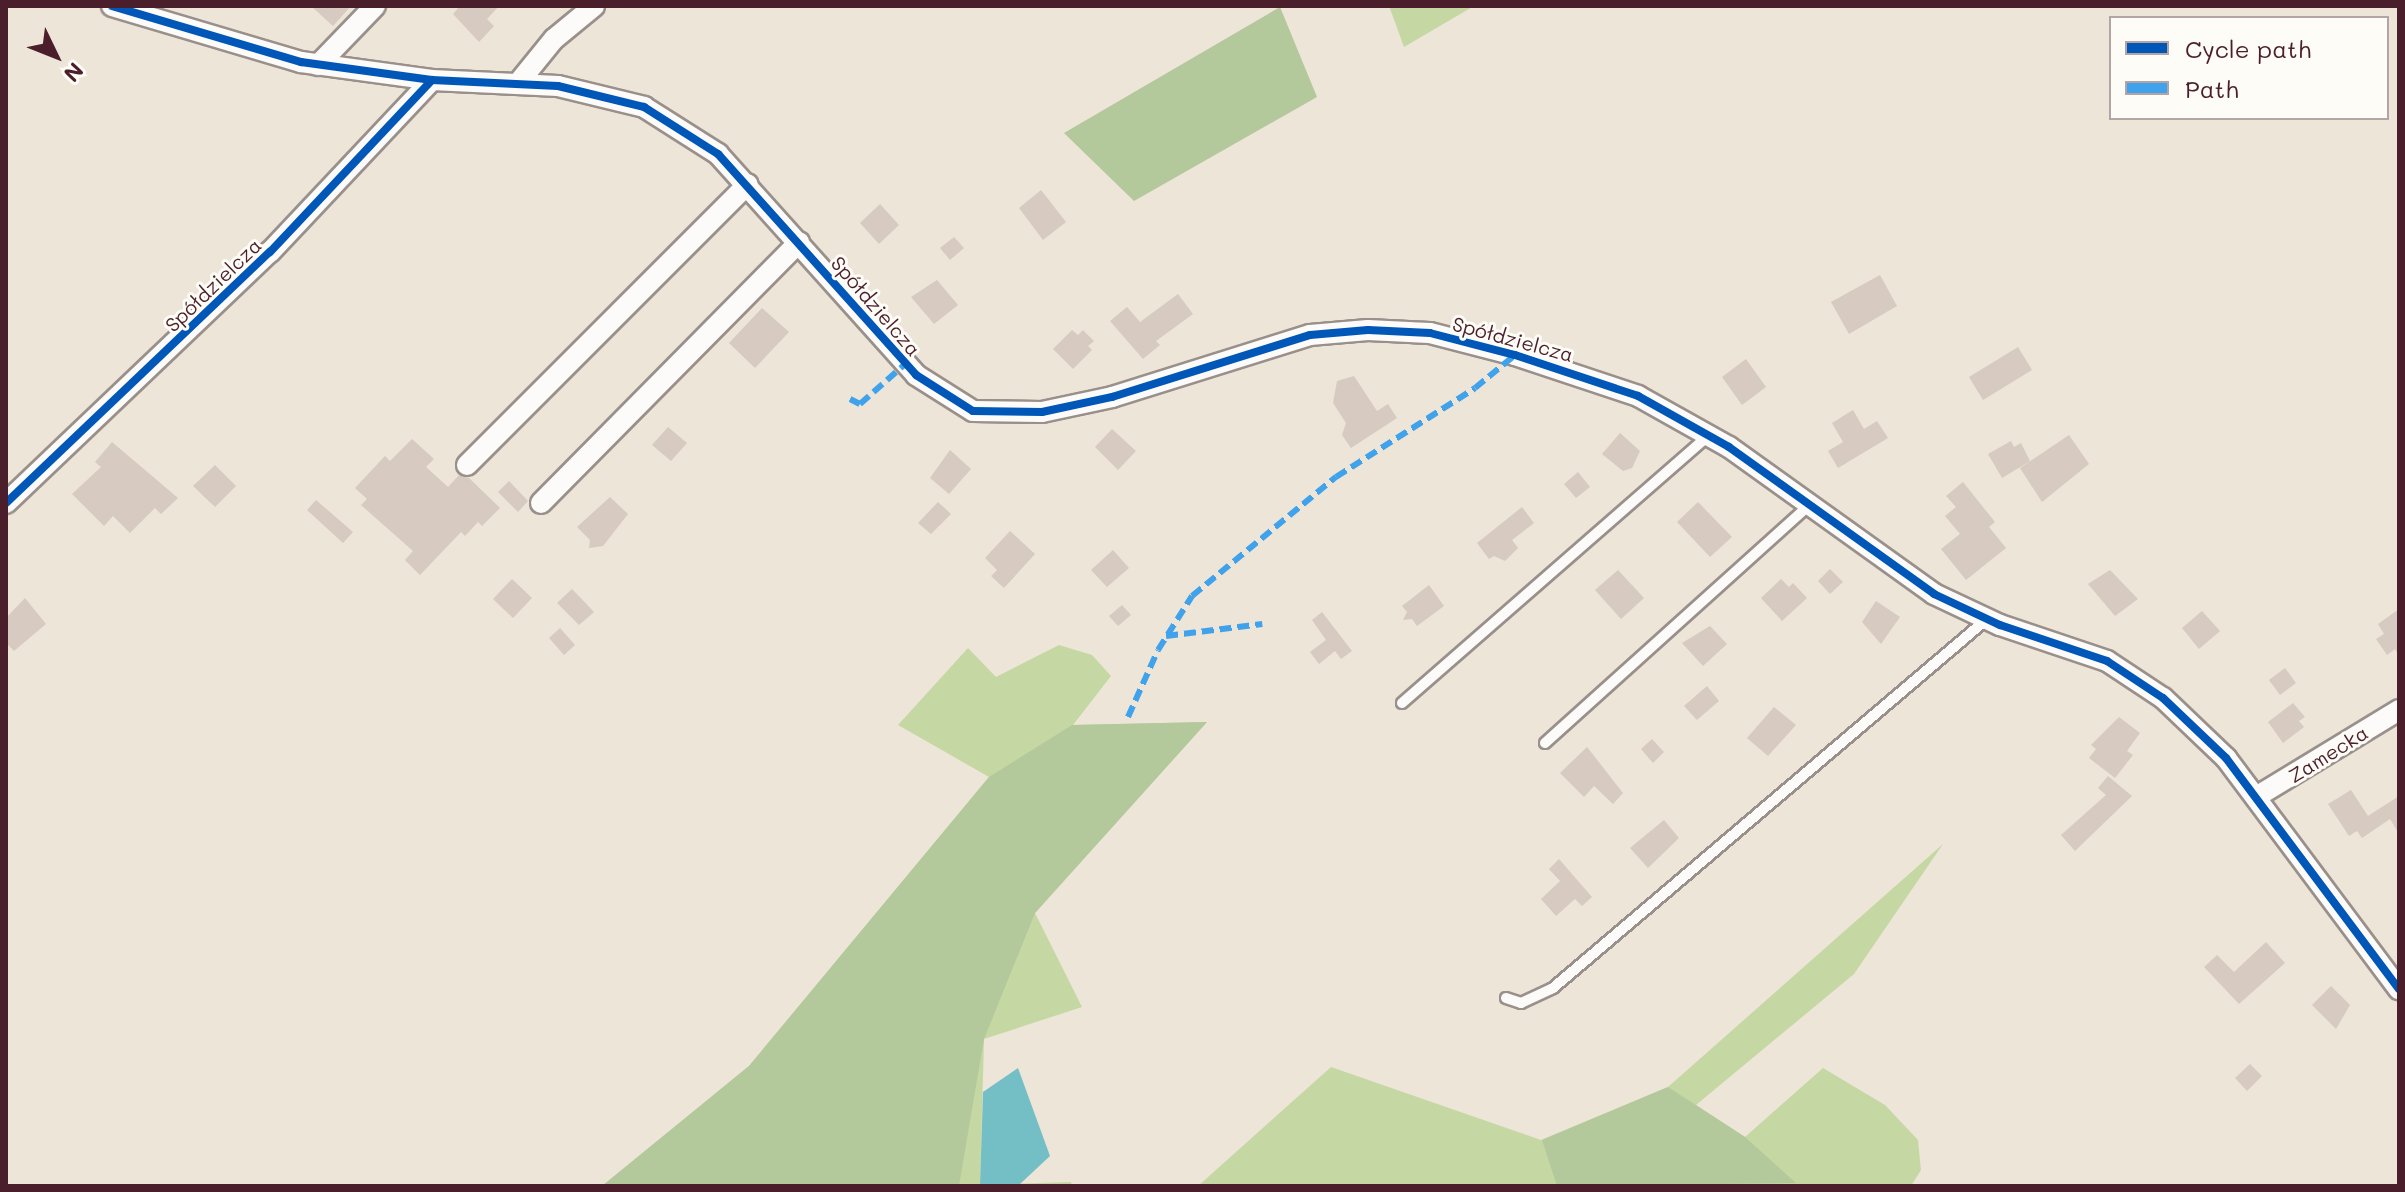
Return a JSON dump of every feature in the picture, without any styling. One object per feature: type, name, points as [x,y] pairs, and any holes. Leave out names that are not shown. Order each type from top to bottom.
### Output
[{"type":"street","name":"Spółdzielcza","points":[[112,6],[318,65],[432,80],[519,82],[598,94],[644,107],[695,136],[748,184],[916,375],[973,411],[1042,412],[1112,397],[1310,335],[1368,330],[1430,333],[1568,371],[1638,396],[1709,435],[1934,594],[1987,619],[2068,644],[2140,681],[2199,728],[2256,797],[2320,890],[2399,989]]},
{"type":"street","points":[[318,65],[375,6]]},
{"type":"street","points":[[519,82],[554,39],[594,6]]},
{"type":"street","name":"Spółdzielcza","points":[[6,503],[270,252],[432,80]]},
{"type":"street","points":[[467,465],[748,184]]},
{"type":"street","points":[[541,503],[799,242]]},
{"type":"street","name":"Zamecka","points":[[2256,797],[2399,710]]},
{"type":"lane","points":[[1402,703],[1709,435]]},
{"type":"lane","points":[[1545,743],[1810,504]]},
{"type":"lane","points":[[1506,998],[1521,1003],[1553,988],[1987,619]]},
{"type":"green space","points":[[1389,6],[1474,6],[1404,47]]},
{"type":"green space","points":[[1280,7],[1317,97],[1134,201],[1064,133]]},
{"type":"green space","points":[[1059,645],[1092,655],[1111,676],[1073,725],[1207,722],[1035,913],[1082,1007],[984,1039],[980,1185],[1071,1182],[1072,1186],[602,1186],[749,1066],[989,777],[898,725],[968,648],[996,677]]},
{"type":"green space","points":[[1207,722],[1035,913],[984,1039],[959,1186],[602,1186],[749,1066],[989,777],[1072,725]]},
{"type":"green space","points":[[1943,844],[1854,974],[1696,1105],[1745,1137],[1823,1068],[1885,1105],[1918,1140],[1921,1170],[1911,1186],[1198,1186],[1331,1067],[1541,1140],[1668,1087]]},
{"type":"green space","points":[[1668,1087],[1745,1137],[1796,1183],[1557,1186],[1542,1140]]},
{"type":"water","points":[[1018,1068],[1050,1156],[1020,1184],[980,1185],[983,1092]]},
{"type":"building","points":[[311,6],[351,6],[333,26]]},
{"type":"building","points":[[460,6],[499,6],[487,19],[494,26],[479,42],[453,14]]},
{"type":"building","points":[[1041,190],[1066,222],[1043,240],[1019,208]]},
{"type":"building","points":[[880,204],[899,225],[879,244],[860,223]]},
{"type":"building","points":[[954,237],[964,248],[950,260],[940,248]]},
{"type":"building","points":[[1880,275],[1897,306],[1849,334],[1831,302]]},
{"type":"building","points":[[937,280],[958,305],[934,324],[911,297]]},
{"type":"building","points":[[1178,294],[1193,314],[1156,341],[1160,345],[1143,359],[1110,321],[1127,307],[1140,322]]},
{"type":"building","points":[[762,308],[789,332],[755,368],[729,343]]},
{"type":"building","points":[[1072,330],[1078,335],[1083,330],[1094,341],[1088,346],[1092,350],[1073,369],[1053,349]]},
{"type":"building","points":[[2018,347],[2032,370],[1983,400],[1969,377]]},
{"type":"building","points":[[1746,359],[1766,387],[1742,405],[1722,377]]},
{"type":"building","points":[[1354,376],[1377,411],[1388,404],[1397,418],[1351,448],[1342,435],[1346,423],[1333,403],[1337,381]]},
{"type":"building","points":[[1853,410],[1864,429],[1877,421],[1888,438],[1838,468],[1828,451],[1843,442],[1832,423]]},
{"type":"building","points":[[668,427],[687,443],[671,461],[652,445]]},
{"type":"building","points":[[1112,429],[1136,451],[1118,470],[1095,447]]},
{"type":"building","points":[[1620,433],[1640,451],[1632,468],[1623,471],[1602,454]]},
{"type":"building","points":[[2069,435],[2089,464],[2042,502],[2020,468]]},
{"type":"building","points":[[412,439],[434,459],[426,467],[448,487],[459,475],[469,478],[500,508],[482,526],[478,522],[465,536],[461,532],[420,575],[405,560],[413,551],[361,505],[367,499],[355,488],[385,456],[390,461]]},
{"type":"building","points":[[2011,441],[2014,447],[2021,443],[2030,461],[2002,478],[1988,454]]},
{"type":"building","points":[[112,442],[178,498],[161,514],[155,508],[130,533],[113,516],[104,526],[72,494],[101,467],[95,462]]},
{"type":"building","points":[[950,450],[971,469],[949,494],[930,478]]},
{"type":"building","points":[[215,465],[236,486],[215,507],[193,486]]},
{"type":"building","points":[[1578,472],[1590,487],[1576,498],[1564,484]]},
{"type":"building","points":[[509,481],[528,501],[518,512],[498,492]]},
{"type":"building","points":[[1963,482],[1995,522],[1989,527],[2006,548],[1966,580],[1941,549],[1960,534],[1945,516],[1956,507],[1946,496]]},
{"type":"building","points":[[610,497],[628,514],[603,546],[589,548],[590,540],[577,527]]},
{"type":"building","points":[[316,500],[353,532],[343,543],[307,510]]},
{"type":"building","points":[[938,502],[951,514],[931,534],[918,523]]},
{"type":"building","points":[[1698,502],[1732,537],[1710,557],[1677,522]]},
{"type":"building","points":[[1522,507],[1534,523],[1512,540],[1518,548],[1505,561],[1494,556],[1489,559],[1477,543]]},
{"type":"building","points":[[1010,531],[1035,554],[1004,588],[991,576],[997,570],[985,558]]},
{"type":"building","points":[[1113,550],[1129,568],[1107,587],[1091,570]]},
{"type":"building","points":[[1830,569],[1843,582],[1830,594],[1818,581]]},
{"type":"building","points":[[1618,570],[1644,598],[1621,619],[1595,590]]},
{"type":"building","points":[[2110,570],[2138,599],[2115,616],[2088,584]]},
{"type":"building","points":[[512,579],[532,598],[513,618],[493,599]]},
{"type":"building","points":[[1781,579],[1789,587],[1793,583],[1807,598],[1782,621],[1761,598]]},
{"type":"building","points":[[1429,585],[1444,606],[1417,626],[1412,619],[1403,620],[1407,612],[1402,606]]},
{"type":"building","points":[[572,589],[594,612],[579,625],[557,603]]},
{"type":"building","points":[[25,598],[46,624],[14,651],[6,643],[6,618]]},
{"type":"building","points":[[1876,601],[1900,617],[1881,644],[1862,622]]},
{"type":"building","points":[[1122,605],[1131,615],[1118,626],[1109,616]]},
{"type":"building","points":[[2399,609],[2399,655],[2395,649],[2387,655],[2376,639],[2384,634],[2378,624]]},
{"type":"building","points":[[2202,611],[2220,631],[2199,649],[2182,628]]},
{"type":"building","points":[[1322,612],[1352,651],[1341,659],[1335,651],[1319,664],[1310,652],[1326,640],[1312,620]]},
{"type":"building","points":[[1710,626],[1727,644],[1703,666],[1682,643]]},
{"type":"building","points":[[560,628],[575,645],[564,655],[549,638]]},
{"type":"building","points":[[2285,668],[2296,683],[2280,695],[2269,680]]},
{"type":"building","points":[[1707,686],[1719,701],[1697,720],[1684,706]]},
{"type":"building","points":[[2293,703],[2305,717],[2299,721],[2304,727],[2283,743],[2268,722]]},
{"type":"building","points":[[1774,707],[1796,725],[1768,756],[1747,738]]},
{"type":"building","points":[[2119,717],[2140,733],[2127,751],[2133,755],[2115,778],[2089,758],[2096,749],[2091,745]]},
{"type":"building","points":[[1652,739],[1664,752],[1653,763],[1641,749]]},
{"type":"building","points":[[1587,747],[1623,793],[1613,804],[1594,786],[1584,797],[1560,773]]},
{"type":"building","points":[[2108,776],[2132,796],[2075,851],[2061,835],[2106,795],[2098,788]]},
{"type":"building","points":[[2351,790],[2368,816],[2399,796],[2399,834],[2390,819],[2362,838],[2357,831],[2349,836],[2328,804]]},
{"type":"building","points":[[1664,820],[1679,838],[1648,868],[1630,848]]},
{"type":"building","points":[[1559,859],[1592,897],[1582,906],[1575,899],[1556,916],[1541,899],[1560,881],[1549,869]]},
{"type":"building","points":[[2266,942],[2285,963],[2239,1004],[2204,967],[2217,955],[2234,972]]},
{"type":"building","points":[[2331,986],[2350,1005],[2336,1029],[2312,1005]]},
{"type":"building","points":[[2250,1064],[2262,1076],[2247,1091],[2235,1078]]},
{"type":"marked path","points":[[1128,717],[1158,650],[1192,596],[1336,477],[1475,388],[1515,355]]},
{"type":"marked path","points":[[850,399],[860,404],[905,364]]},
{"type":"marked path","points":[[1166,636],[1262,624]]},
{"type":"cycle path","points":[[112,6],[301,62],[432,80],[558,86],[644,107],[718,154],[916,375],[973,411],[1042,412],[1112,397],[1310,335],[1368,330],[1430,333],[1515,355],[1638,396],[1729,447],[1934,594],[2000,625],[2107,661],[2163,698],[2226,758],[2399,989]]},
{"type":"cycle path","points":[[6,503],[270,252],[432,80]]}]
